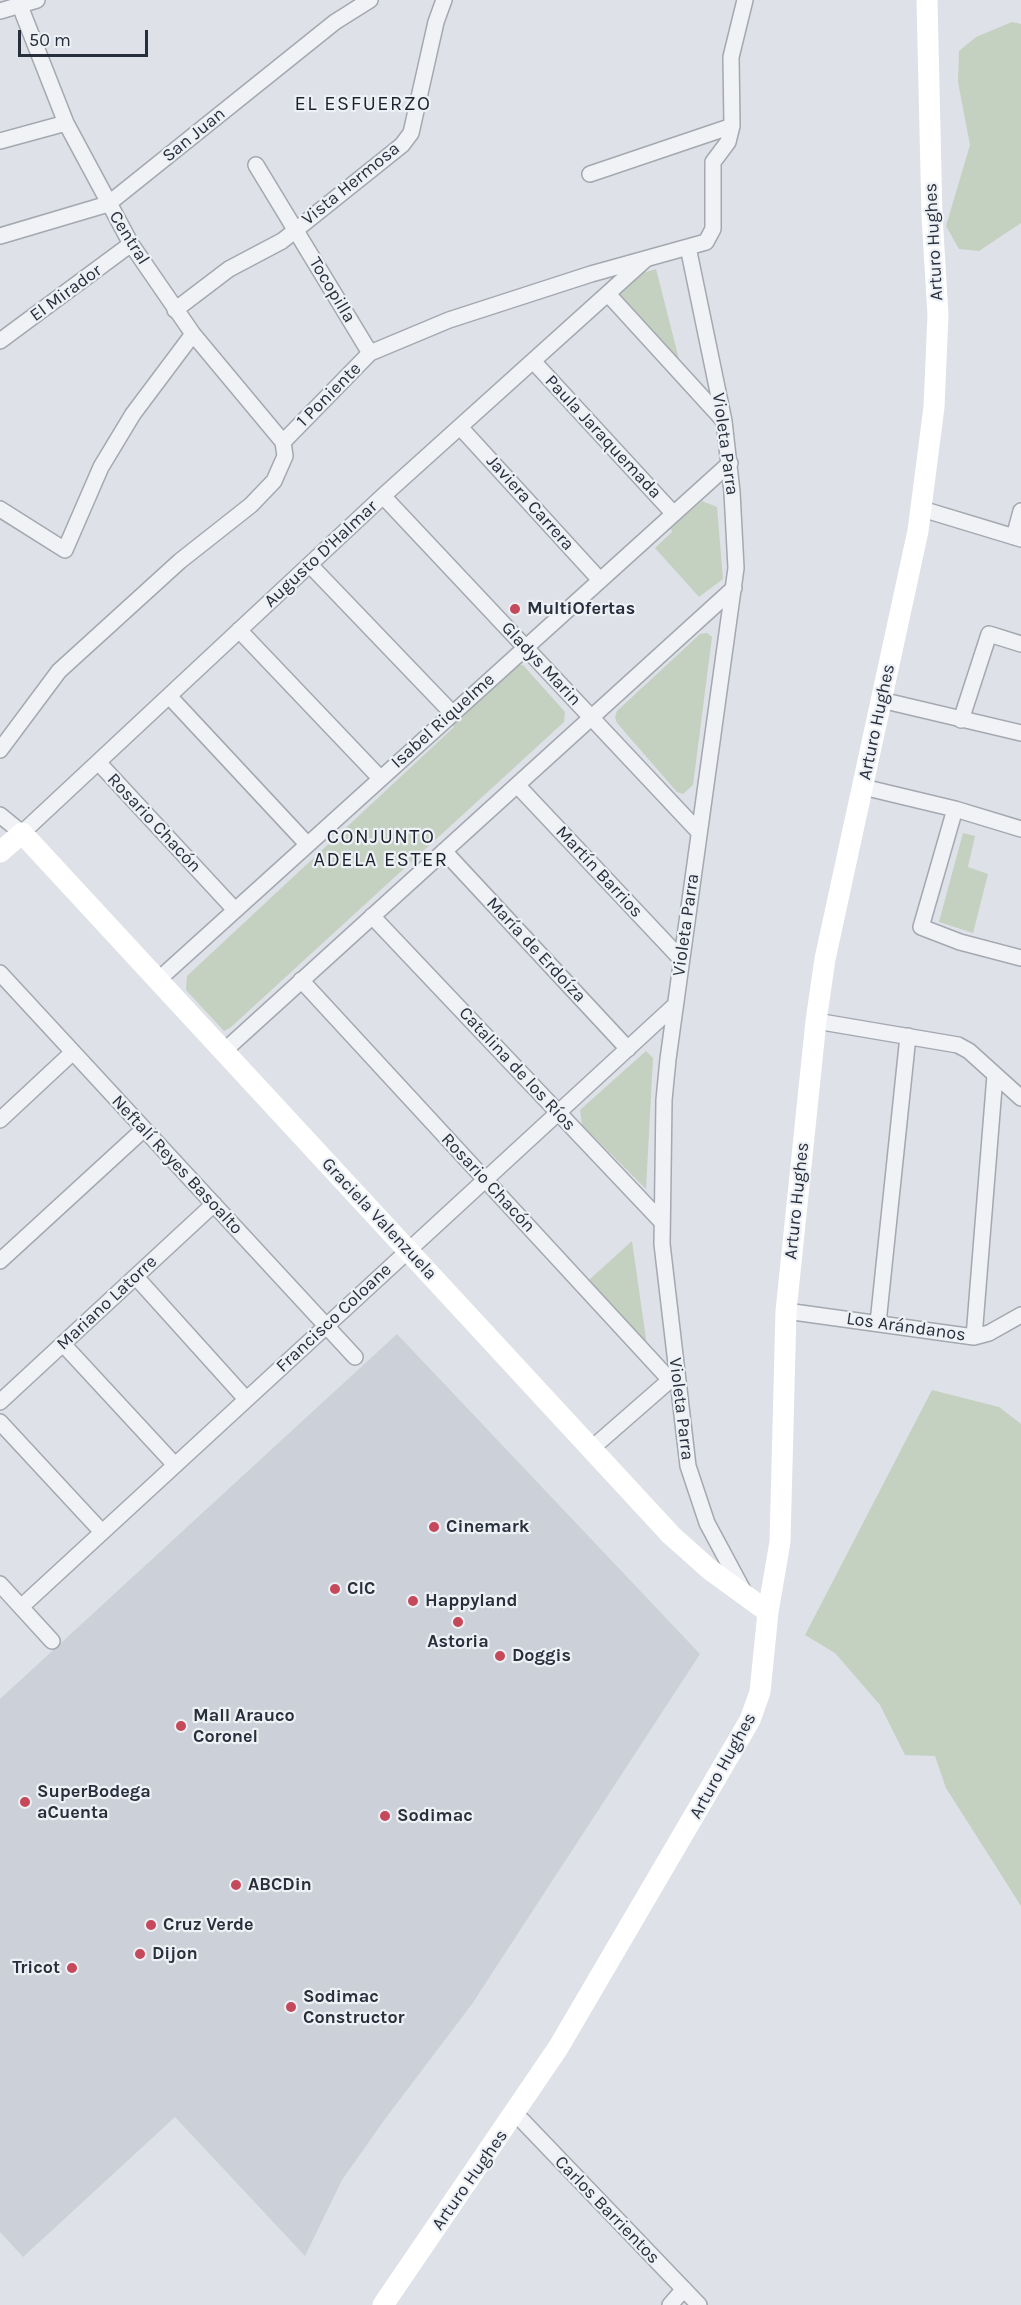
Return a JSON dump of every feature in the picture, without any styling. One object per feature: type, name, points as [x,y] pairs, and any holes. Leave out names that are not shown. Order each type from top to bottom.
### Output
[{"type":"street","points":[[0,11],[37,0]]},
{"type":"street","name":"San Juan","points":[[0,236],[108,204],[335,22],[370,0]]},
{"type":"street","name":"Vista Hermosa","points":[[175,310],[207,284],[282,241],[402,145],[411,134],[436,22],[444,0]]},
{"type":"street","points":[[713,162],[728,142],[732,126],[731,57],[745,0]]},
{"type":"street","name":"Arturo Hughes","points":[[383,2305],[516,2114],[558,2048],[750,1720],[761,1686],[768,1612],[780,1542],[786,1311],[816,1021],[825,959],[922,508],[934,407],[938,315],[932,216],[927,0]]},
{"type":"street","name":"Central","points":[[20,6],[66,123],[131,244],[193,334],[283,442]]},
{"type":"street","points":[[0,141],[66,123]]},
{"type":"street","points":[[590,174],[732,126]]},
{"type":"street","name":"1 Poniente","points":[[0,750],[42,692],[78,652],[180,561],[234,521],[268,488],[284,463],[283,442],[370,353],[449,320],[591,273],[706,242],[713,229],[713,162],[702,135]]},
{"type":"street","name":"Tocopilla","points":[[256,165],[370,353]]},
{"type":"street","name":"El Mirador","points":[[0,341],[131,244]]},
{"type":"street","name":"Violeta Parra","points":[[688,247],[724,421],[730,463],[736,547],[734,588],[674,1006],[664,1100],[662,1222],[673,1380],[684,1448],[694,1488],[707,1523],[746,1596]]},
{"type":"street","name":"Augusto D'Halmar","points":[[0,852],[383,496],[646,259]]},
{"type":"street","points":[[608,294],[724,421]]},
{"type":"street","points":[[0,509],[65,550],[100,467],[133,414],[193,334]]},
{"type":"street","name":"Paula Jaraquemada","points":[[533,361],[673,513]]},
{"type":"street","name":"Javiera Carrera","points":[[460,427],[599,579]]},
{"type":"street","name":"Isabel Riquelme","points":[[158,980],[730,463]]},
{"type":"street","name":"Gladys Marin","points":[[383,496],[699,832]]},
{"type":"street","points":[[922,508],[1017,538],[1021,511]]},
{"type":"street","points":[[310,565],[452,713]]},
{"type":"street","points":[[224,1051],[734,588]]},
{"type":"street","points":[[239,630],[380,778]]},
{"type":"street","points":[[961,720],[989,634],[1021,644]]},
{"type":"street","points":[[169,696],[307,844]]},
{"type":"street","points":[[881,700],[1021,734]]},
{"type":"street","name":"Rosario Chacón","points":[[98,762],[235,910]]},
{"type":"street","name":"Martín Barrios","points":[[517,785],[681,959]]},
{"type":"street","points":[[863,788],[954,809],[1021,829]]},
{"type":"street","points":[[954,809],[921,927],[960,942],[1021,958]]},
{"type":"street","name":"Graciela Valenzuela","points":[[0,815],[22,833],[591,1449],[690,1552],[768,1612]]},
{"type":"street","name":"María de Erdoíza","points":[[444,851],[628,1049]]},
{"type":"street","name":"Catalina de los Ríos","points":[[372,916],[662,1222]]},
{"type":"street","name":"Neftalí Reyes Basoalto","points":[[0,973],[355,1357]]},
{"type":"street","name":"Rosario Chacón","points":[[301,980],[673,1380]]},
{"type":"street","name":"Francisco Coloane","points":[[21,1607],[674,1006]]},
{"type":"street","points":[[816,1021],[958,1045],[1021,1098]]},
{"type":"street","points":[[878,1323],[908,1036]]},
{"type":"street","points":[[0,1120],[73,1052]]},
{"type":"street","points":[[974,1337],[995,1075]]},
{"type":"street","points":[[0,1261],[144,1129]]},
{"type":"street","name":"Mariano Latorre","points":[[0,1402],[214,1204]]},
{"type":"street","points":[[136,1277],[246,1400]]},
{"type":"street","name":"Los Arándanos","points":[[786,1311],[974,1337],[989,1333],[1020,1318]]},
{"type":"street","points":[[63,1344],[175,1465]]},
{"type":"street","points":[[591,1449],[673,1380]]},
{"type":"street","points":[[0,1422],[102,1532]]},
{"type":"street","points":[[0,1584],[52,1641]]},
{"type":"street","name":"Carlos Barrientos","points":[[516,2114],[699,2305]]},
{"type":"street","points":[[670,2305],[684,2289]]},
{"type":"shaded area","points":[[397,1334],[700,1654],[472,2004],[342,2180],[305,2256],[175,2117],[23,2257],[0,2232],[0,1699]]},
{"type":"green space","points":[[1012,22],[1021,24],[1021,223],[979,251],[959,249],[946,226],[970,145],[958,82],[959,51],[976,37]]},
{"type":"green space","points":[[656,269],[681,367],[616,292],[633,276]]},
{"type":"green space","points":[[702,501],[717,507],[723,579],[699,597],[655,548],[672,532],[671,528]]},
{"type":"green space","points":[[707,633],[712,637],[693,785],[683,794],[677,792],[617,723],[615,717],[617,711],[700,634]]},
{"type":"green space","points":[[510,664],[523,665],[565,712],[564,722],[230,1028],[224,1031],[186,990],[187,976],[454,727],[450,722]]},
{"type":"green space","points":[[963,833],[975,836],[968,867],[988,874],[973,933],[939,922]]},
{"type":"green space","points":[[646,1051],[653,1058],[646,1189],[582,1125],[580,1110]]},
{"type":"green space","points":[[632,1241],[647,1346],[589,1280]]},
{"type":"green space","points":[[932,1390],[999,1407],[1021,1424],[1021,1906],[946,1788],[935,1756],[905,1755],[880,1705],[835,1653],[805,1635]]},
{"type":"place","name":"MultiOfertas","points":[[515,609]]},
{"type":"place","name":"Cinemark","points":[[434,1527]]},
{"type":"place","name":"CIC","points":[[335,1589]]},
{"type":"place","name":"Happyland","points":[[413,1601]]},
{"type":"place","name":"Astoria","points":[[458,1622]]},
{"type":"place","name":"Doggis","points":[[500,1656]]},
{"type":"place","name":"Mall Arauco Coronel","points":[[181,1726]]},
{"type":"place","name":"SuperBodega aCuenta","points":[[25,1802]]},
{"type":"place","name":"Sodimac","points":[[385,1816]]},
{"type":"place","name":"ABCDin","points":[[236,1885]]},
{"type":"place","name":"Cruz Verde","points":[[151,1925]]},
{"type":"place","name":"Dijon","points":[[140,1954]]},
{"type":"place","name":"Tricot","points":[[72,1968]]},
{"type":"place","name":"Sodimac Constructor","points":[[291,2007]]},
{"type":"district","name":"EL ESFUERZO","points":[[363,104]]},
{"type":"district","name":"CONJUNTO ADELA ESTER","points":[[381,848]]}]
